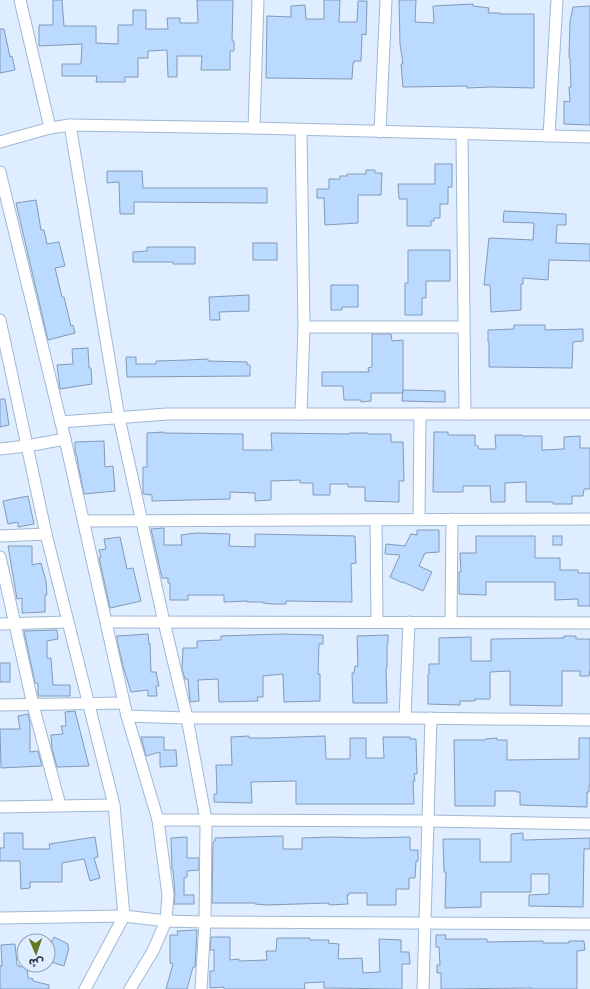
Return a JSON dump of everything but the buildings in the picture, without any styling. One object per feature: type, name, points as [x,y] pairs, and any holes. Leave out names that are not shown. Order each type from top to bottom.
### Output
[{"type":"street","points":[[20,0],[50,128]]},
{"type":"street","points":[[254,128],[258,0]]},
{"type":"street","points":[[380,132],[386,0]]},
{"type":"street","points":[[549,136],[557,0]]},
{"type":"street","points":[[70,125],[119,418],[141,521],[187,718],[206,820],[205,922],[201,989]]},
{"type":"street","points":[[0,142],[50,128],[70,125],[254,128],[590,137]]},
{"type":"street","points":[[301,130],[304,327],[301,414]]},
{"type":"street","points":[[462,134],[465,414]]},
{"type":"street","points":[[0,172],[65,439],[127,716],[158,820],[168,895],[166,921],[153,951],[130,989]]},
{"type":"street","points":[[0,320],[46,534],[114,805],[124,916],[85,989]]},
{"type":"street","points":[[304,327],[464,327]]},
{"type":"street","points":[[61,422],[167,414],[590,414]]},
{"type":"street","points":[[419,520],[420,414]]},
{"type":"street","points":[[0,450],[65,439]]},
{"type":"street","points":[[84,521],[590,519]]},
{"type":"street","points":[[376,520],[377,622]]},
{"type":"street","points":[[451,622],[452,520]]},
{"type":"street","points":[[0,536],[46,534]]},
{"type":"street","points":[[0,557],[33,705],[60,805]]},
{"type":"street","points":[[0,624],[67,622]]},
{"type":"street","points":[[106,622],[590,623]]},
{"type":"street","points":[[405,718],[409,622]]},
{"type":"street","points":[[0,705],[124,702]]},
{"type":"street","points":[[127,716],[187,718],[431,718],[590,720]]},
{"type":"street","points":[[423,989],[431,718]]},
{"type":"street","points":[[0,807],[114,805]]},
{"type":"street","points":[[158,820],[428,821],[590,824]]},
{"type":"street","points":[[0,918],[124,916],[166,921],[205,922],[590,924]]}]
